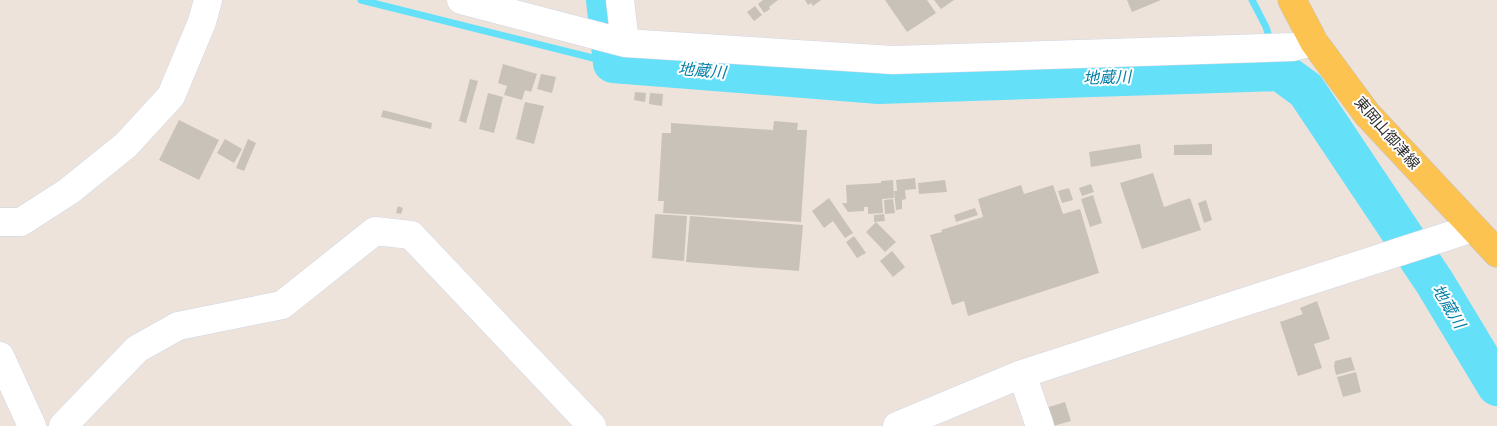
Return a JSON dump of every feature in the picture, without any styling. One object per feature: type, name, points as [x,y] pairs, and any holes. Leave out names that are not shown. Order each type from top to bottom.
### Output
[{"type":"main road","name":"東岡山御津線","points":[[1292,0],[1314,42],[1367,114],[1497,253]]},
{"type":"street","points":[[0,222],[21,222],[69,191],[126,146],[171,96],[202,22],[208,0]]},
{"type":"street","points":[[461,0],[625,42],[893,60],[1293,47],[1314,42]]},
{"type":"street","points":[[620,0],[625,42]]},
{"type":"street","points":[[897,426],[1022,374],[1473,228]]},
{"type":"street","points":[[62,426],[138,349],[178,326],[282,305],[375,231],[411,235],[592,426]]},
{"type":"street","points":[[0,356],[32,426]]},
{"type":"street","points":[[1022,374],[1040,426]]},
{"type":"building","points":[[763,0],[778,0],[764,13],[758,4]]},
{"type":"building","points":[[805,0],[821,0],[813,6],[811,3],[808,5]]},
{"type":"building","points":[[885,0],[927,0],[936,13],[907,32]]},
{"type":"building","points":[[934,0],[954,0],[941,9]]},
{"type":"building","points":[[1127,0],[1161,0],[1132,12]]},
{"type":"building","points":[[755,6],[762,15],[754,21],[747,12]]},
{"type":"building","points":[[503,64],[537,74],[531,92],[525,90],[522,100],[504,95],[507,86],[498,83]]},
{"type":"building","points":[[541,74],[556,77],[552,93],[537,89]]},
{"type":"building","points":[[470,79],[478,81],[466,123],[459,121]]},
{"type":"building","points":[[635,92],[646,93],[645,102],[634,100]]},
{"type":"building","points":[[488,93],[503,97],[494,133],[479,129]]},
{"type":"building","points":[[650,93],[663,94],[662,106],[649,104]]},
{"type":"building","points":[[525,102],[544,106],[534,144],[516,139]]},
{"type":"building","points":[[383,110],[432,123],[431,129],[381,117]]},
{"type":"building","points":[[179,120],[219,140],[199,180],[159,160]]},
{"type":"building","points":[[774,121],[798,123],[797,130],[807,130],[801,222],[663,213],[664,201],[658,201],[662,133],[671,133],[671,123],[773,130]]},
{"type":"building","points":[[225,139],[242,149],[234,163],[217,153]]},
{"type":"building","points":[[248,139],[256,143],[244,171],[236,168]]},
{"type":"building","points":[[1140,144],[1142,158],[1091,167],[1089,152]]},
{"type":"building","points":[[1212,144],[1212,155],[1174,155],[1174,145]]},
{"type":"building","points":[[1153,173],[1164,207],[1190,198],[1201,230],[1142,249],[1120,183]]},
{"type":"building","points":[[915,178],[916,189],[905,190],[906,199],[902,200],[902,209],[896,210],[894,191],[897,191],[896,180]]},
{"type":"building","points":[[893,180],[894,198],[882,199],[883,213],[868,214],[868,207],[864,207],[864,211],[848,212],[842,203],[847,203],[846,185],[881,183],[881,181]]},
{"type":"building","points":[[945,180],[947,192],[919,194],[918,183]]},
{"type":"building","points":[[1091,184],[1094,192],[1082,196],[1079,188]]},
{"type":"building","points":[[1021,185],[1024,194],[1053,185],[1063,214],[1080,209],[1099,273],[968,316],[964,301],[952,305],[930,235],[983,217],[978,199]]},
{"type":"building","points":[[1069,188],[1073,200],[1062,203],[1058,191]]},
{"type":"building","points":[[1093,195],[1102,223],[1090,227],[1081,199]]},
{"type":"building","points":[[829,198],[853,233],[845,238],[833,221],[824,228],[812,211]]},
{"type":"building","points":[[893,199],[895,213],[885,214],[884,200]]},
{"type":"building","points":[[1206,200],[1212,220],[1204,223],[1198,203]]},
{"type":"building","points":[[398,206],[403,208],[401,214],[396,213]]},
{"type":"building","points":[[975,208],[978,215],[956,222],[954,215]]},
{"type":"building","points":[[655,214],[687,216],[684,261],[652,258]]},
{"type":"building","points":[[884,214],[885,221],[874,222],[874,215]]},
{"type":"building","points":[[690,216],[803,225],[799,271],[686,262]]},
{"type":"building","points":[[876,222],[896,242],[885,252],[866,232]]},
{"type":"building","points":[[854,236],[866,253],[857,258],[846,242]]},
{"type":"building","points":[[892,251],[905,267],[893,277],[880,261]]},
{"type":"building","points":[[1317,301],[1330,339],[1314,344],[1322,368],[1298,376],[1280,322],[1303,314],[1300,308]]},
{"type":"building","points":[[1351,357],[1355,370],[1336,375],[1335,361]]},
{"type":"building","points":[[1356,372],[1361,392],[1343,397],[1337,377]]},
{"type":"building","points":[[1065,402],[1071,421],[1053,426],[1046,408]]},
{"type":"waterway","points":[[361,0],[613,63]]},
{"type":"waterway","name":"地蔵川","points":[[606,0],[613,63],[879,84],[1280,71],[1306,90],[1435,283],[1497,386]]},
{"type":"waterway","points":[[1252,0],[1266,27],[1271,43]]},
{"type":"waterway","points":[[1274,53],[1280,71]]}]
